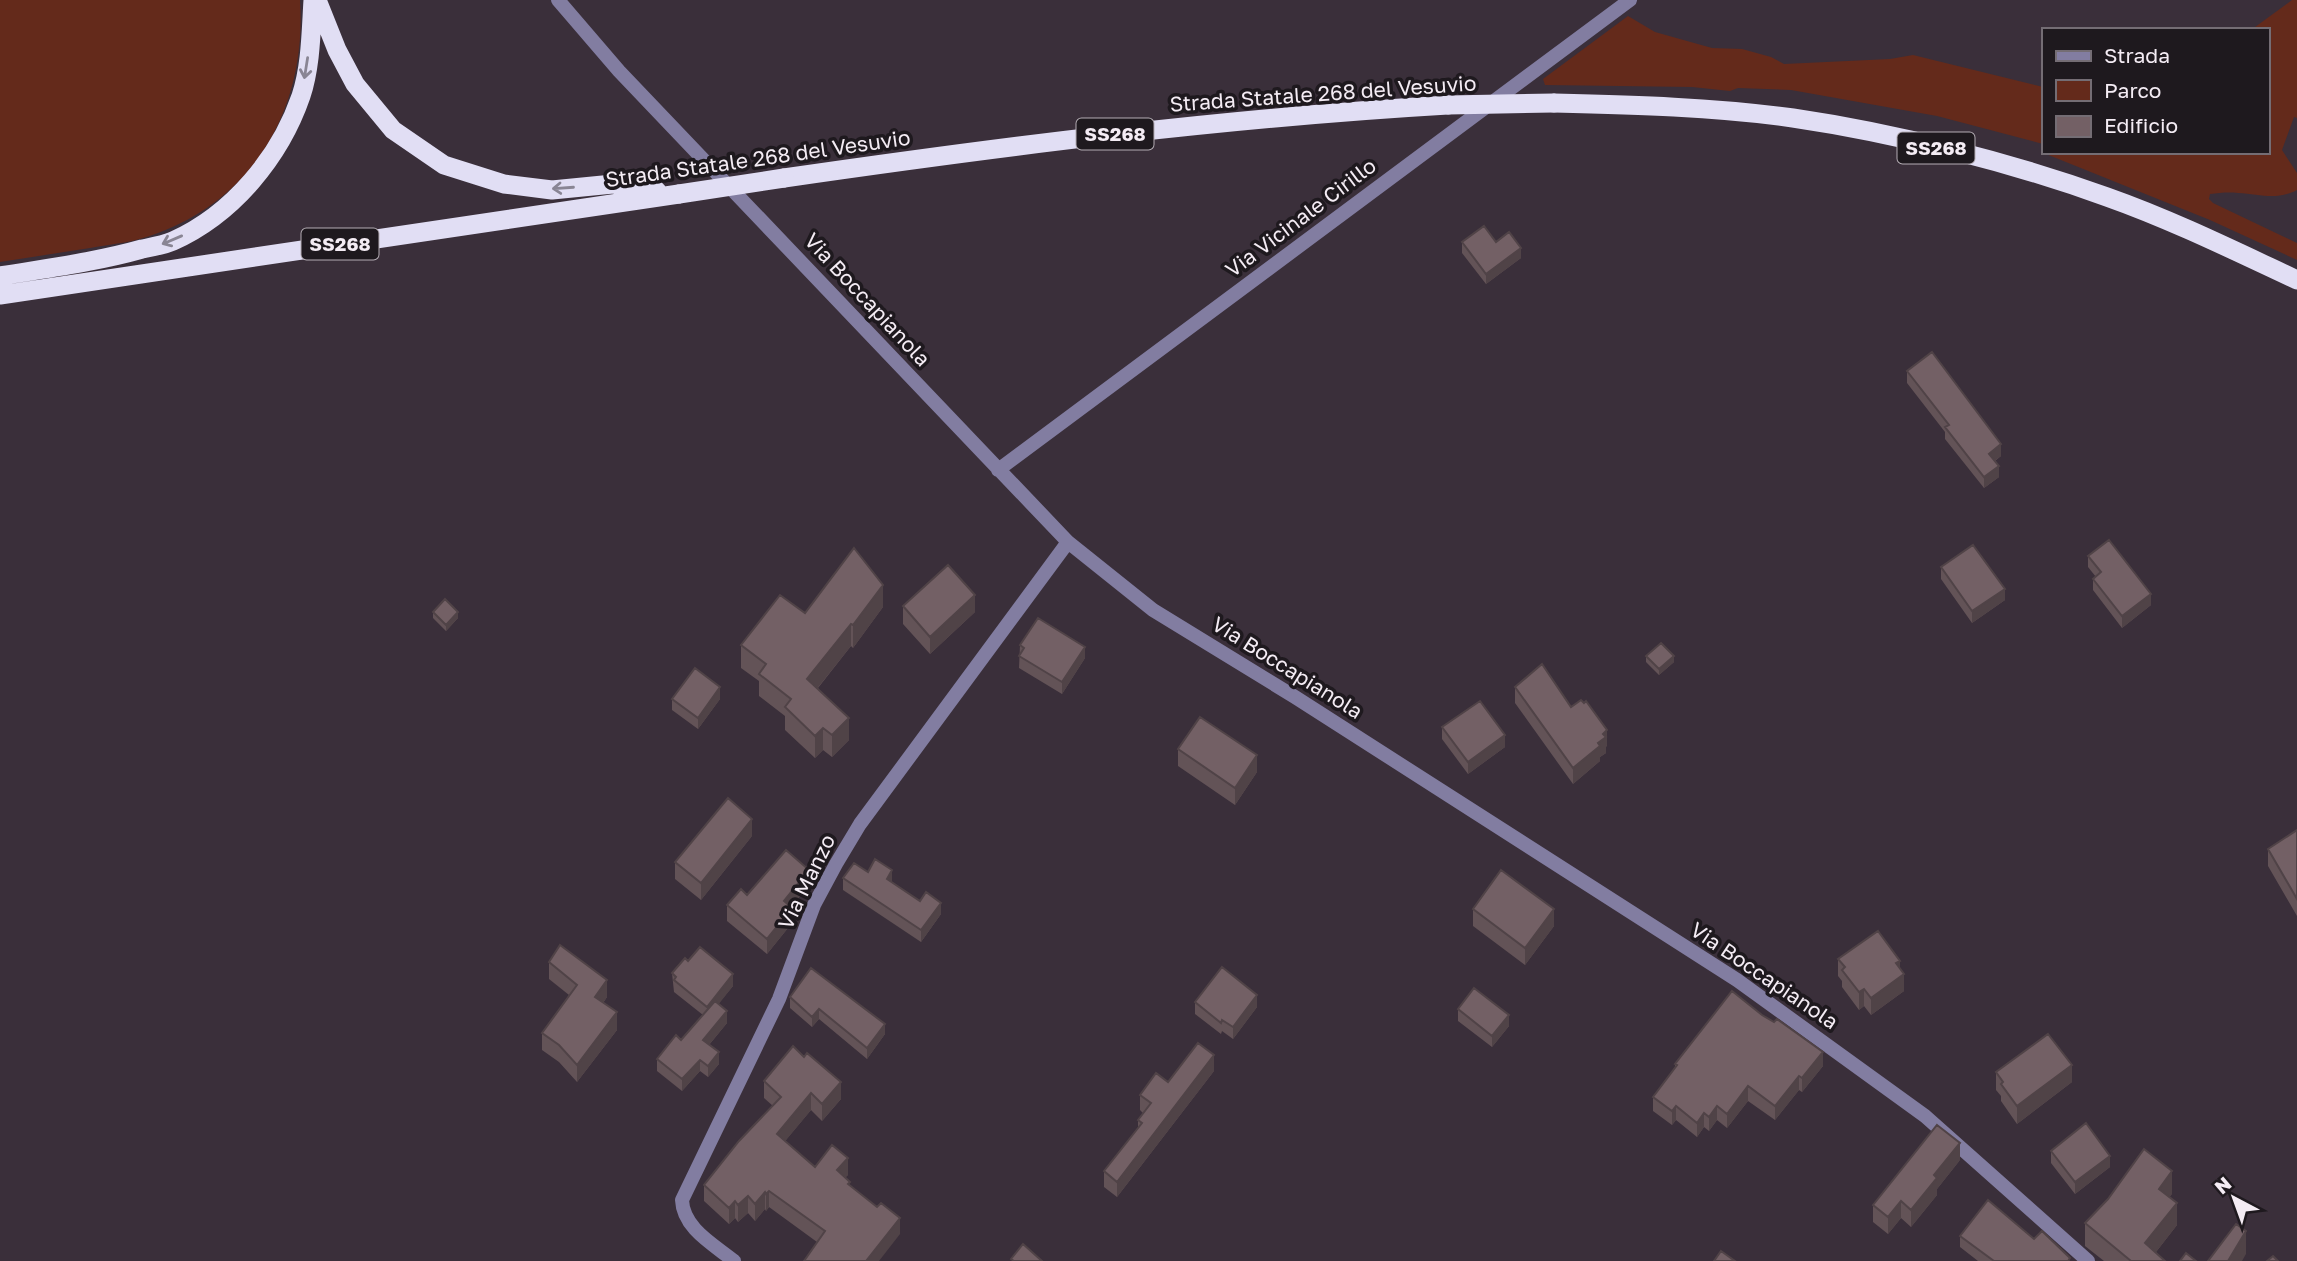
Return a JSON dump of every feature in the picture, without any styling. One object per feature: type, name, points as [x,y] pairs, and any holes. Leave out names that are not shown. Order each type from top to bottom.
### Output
[{"type":"highway","points":[[315,0],[355,84],[393,130],[443,165],[504,184],[552,190],[613,184],[679,194]]},
{"type":"highway","points":[[0,276],[112,258],[172,241],[214,217],[250,185],[283,138],[302,94],[315,0]]},
{"type":"highway","name":"Strada Statale 268 del Vesuvio","points":[[0,295],[993,148],[1325,112],[1448,105],[1554,103],[1684,106],[1793,118],[1882,135],[1998,163],[2108,197],[2297,280]]},
{"type":"street","name":"Via Boccapianola","points":[[558,0],[619,71],[1068,542],[1153,610],[1295,697],[1737,980],[1925,1116],[2088,1261]]},
{"type":"street","name":"Via Vicinale Cirillo","points":[[998,470],[1630,0]]},
{"type":"street","name":"Via Manzo","points":[[734,1261],[694,1228],[682,1213],[682,1199],[779,999],[814,905],[860,824],[1068,542]]},
{"type":"green space","points":[[0,0],[300,0],[300,38],[295,75],[285,109],[269,141],[249,170],[223,195],[193,217],[133,241],[0,262]]},
{"type":"green space","points":[[2292,0],[2297,0],[2297,118],[2294,117],[2282,150],[2297,173],[2297,190],[2275,196],[2217,193],[2210,194],[2209,199],[2297,243],[2297,260],[2210,220],[2046,154],[2269,154],[2269,28],[2254,28]]},
{"type":"green space","points":[[1628,16],[1655,32],[1712,48],[1742,49],[1771,57],[1784,64],[1890,59],[1913,55],[2042,87],[2042,144],[1937,116],[1791,90],[1738,88],[1730,91],[1692,87],[1545,85],[1543,79]]},
{"type":"building","points":[[1484,226],[1496,242],[1509,232],[1521,248],[1486,274],[1462,242]]},
{"type":"building","points":[[1932,352],[2001,444],[1989,454],[1999,466],[1984,477],[1945,427],[1949,425],[1907,371]]},
{"type":"building","points":[[2109,540],[2151,594],[2122,616],[2093,579],[2101,572],[2088,556]]},
{"type":"building","points":[[1973,545],[2005,589],[1972,611],[1941,567]]},
{"type":"building","points":[[854,548],[883,585],[807,679],[849,718],[832,735],[823,728],[815,736],[785,707],[791,699],[759,674],[766,664],[741,645],[780,595],[805,613]]},
{"type":"building","points":[[948,565],[975,595],[930,637],[903,606]]},
{"type":"building","points":[[445,599],[458,612],[446,625],[433,612]]},
{"type":"building","points":[[1038,618],[1085,647],[1062,682],[1019,656],[1024,648],[1020,645]]},
{"type":"building","points":[[1661,643],[1674,656],[1659,669],[1646,656]]},
{"type":"building","points":[[1542,664],[1571,707],[1581,700],[1584,703],[1586,701],[1607,730],[1603,734],[1606,737],[1598,743],[1600,746],[1573,768],[1515,687]]},
{"type":"building","points":[[695,668],[720,687],[698,718],[672,699]]},
{"type":"building","points":[[1480,701],[1505,735],[1468,762],[1442,727]]},
{"type":"building","points":[[1200,717],[1257,755],[1235,788],[1178,749]]},
{"type":"building","points":[[728,798],[752,819],[701,883],[675,862]]},
{"type":"building","points":[[2297,830],[2297,899],[2268,849]]},
{"type":"building","points":[[786,850],[809,870],[784,901],[792,908],[767,939],[727,905],[741,889],[747,895]]},
{"type":"building","points":[[875,859],[892,870],[887,879],[920,901],[926,892],[941,903],[921,930],[843,878],[854,863],[868,872]]},
{"type":"building","points":[[1501,870],[1554,909],[1525,948],[1473,909]]},
{"type":"building","points":[[1878,931],[1900,961],[1896,963],[1904,974],[1871,998],[1864,989],[1859,992],[1842,970],[1845,967],[1838,959]]},
{"type":"building","points":[[560,945],[607,980],[595,997],[617,1012],[577,1065],[559,1045],[542,1033],[577,985],[549,962]]},
{"type":"building","points":[[700,947],[733,974],[707,1007],[674,980],[676,977],[672,973],[685,958],[688,961]]},
{"type":"building","points":[[1222,967],[1257,995],[1233,1027],[1222,1020],[1221,1023],[1195,1002]]},
{"type":"building","points":[[811,968],[885,1024],[867,1048],[819,1009],[812,1017],[790,997]]},
{"type":"building","points":[[1474,988],[1509,1015],[1492,1036],[1458,1009]]},
{"type":"building","points":[[1732,991],[1762,1015],[1774,1022],[1777,1019],[1823,1052],[1775,1106],[1748,1086],[1727,1114],[1717,1106],[1709,1117],[1704,1113],[1697,1123],[1676,1106],[1672,1111],[1653,1097]]},
{"type":"building","points":[[715,1001],[727,1011],[703,1040],[719,1052],[708,1066],[700,1060],[682,1079],[657,1059],[676,1035],[681,1040]]},
{"type":"building","points":[[2048,1034],[2072,1065],[2017,1106],[1996,1072]]},
{"type":"building","points":[[1198,1043],[1214,1055],[1117,1182],[1104,1171],[1142,1123],[1138,1120],[1151,1103],[1140,1095],[1156,1073],[1168,1082]]},
{"type":"building","points":[[793,1046],[804,1057],[807,1053],[841,1082],[822,1104],[811,1093],[777,1134],[815,1167],[832,1145],[848,1158],[837,1170],[850,1182],[848,1184],[877,1207],[881,1203],[900,1218],[866,1261],[804,1261],[825,1231],[769,1191],[755,1204],[748,1196],[738,1205],[735,1201],[729,1208],[704,1185],[739,1141],[781,1097],[764,1081]]},
{"type":"building","points":[[2086,1123],[2110,1156],[2075,1182],[2051,1151]]},
{"type":"building","points":[[1937,1125],[1960,1143],[1911,1210],[1901,1201],[1888,1217],[1873,1205]]},
{"type":"building","points":[[2144,1149],[2172,1171],[2159,1189],[2177,1203],[2145,1243],[2165,1261],[2131,1261],[2085,1223],[2108,1199]]},
{"type":"building","points":[[1988,1200],[2034,1239],[2042,1231],[2070,1258],[2068,1261],[1994,1261],[1960,1236]]},
{"type":"building","points":[[2236,1224],[2246,1231],[2228,1261],[2208,1261]]},
{"type":"building","points":[[1023,1244],[1042,1261],[1011,1259]]},
{"type":"building","points":[[1721,1251],[1735,1261],[1714,1261]]},
{"type":"building","points":[[2186,1253],[2196,1261],[2180,1261]]}]
